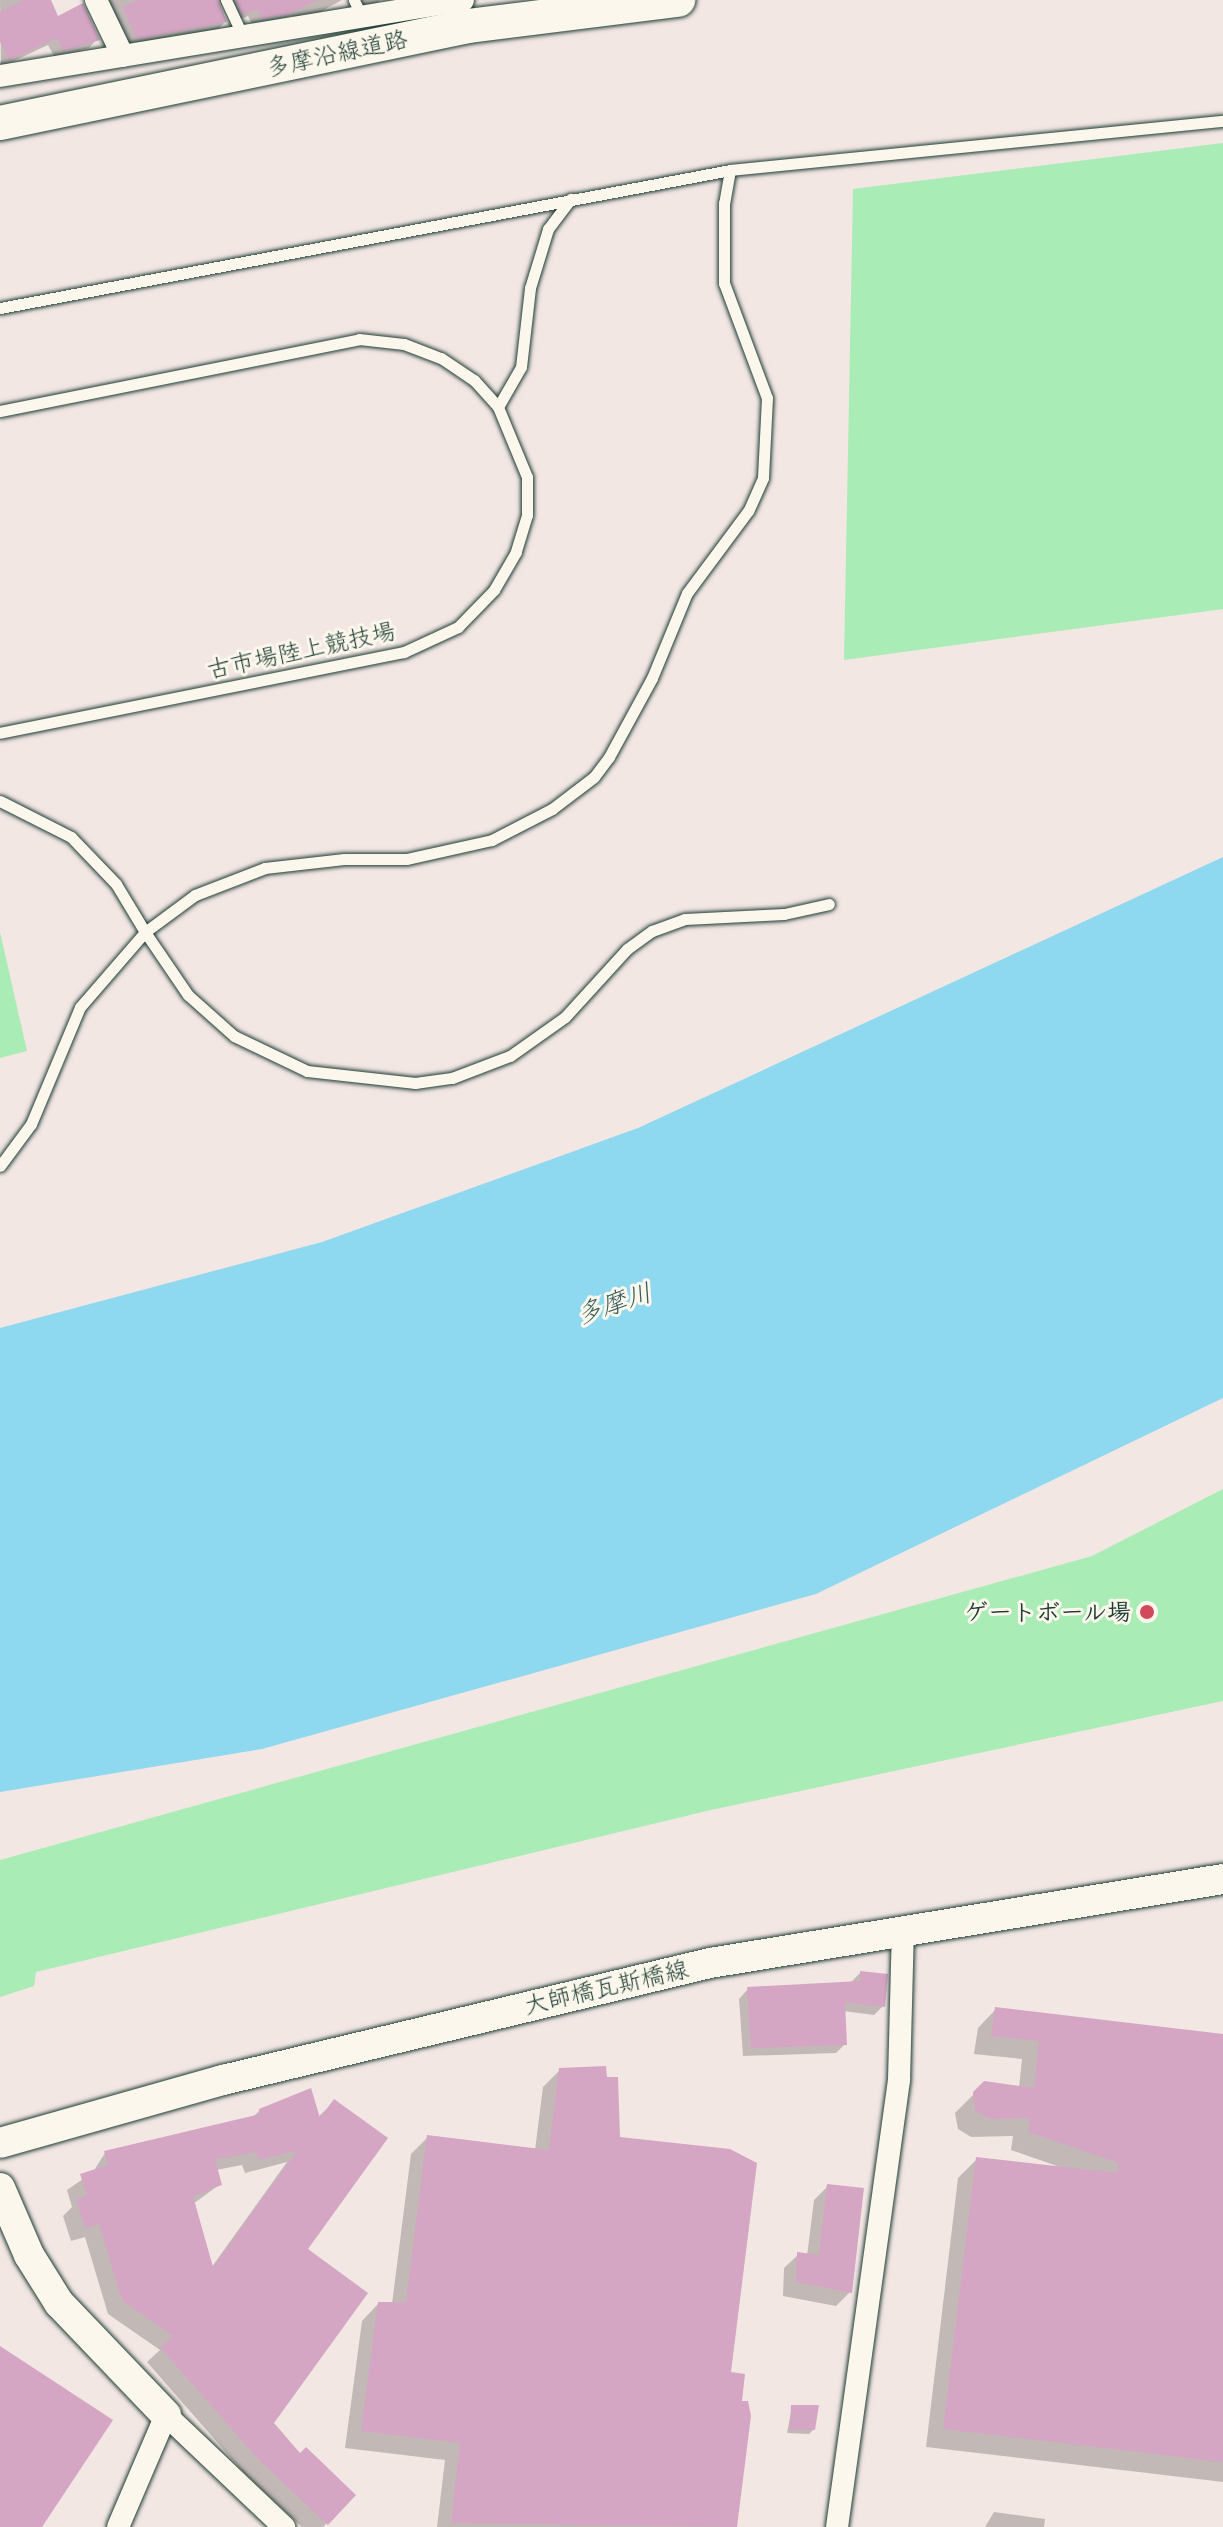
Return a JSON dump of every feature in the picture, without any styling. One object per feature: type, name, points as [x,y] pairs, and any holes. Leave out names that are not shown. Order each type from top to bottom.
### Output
[{"type":"main road","name":"多摩沿線道路","points":[[0,123],[468,26],[678,0]]},
{"type":"street","points":[[96,0],[123,56]]},
{"type":"street","points":[[0,76],[243,36],[357,7],[463,0]]},
{"type":"street","name":"大師橋瓦斯橋線","points":[[0,2143],[223,2080],[710,1963],[1223,1879]]},
{"type":"street","points":[[837,2527],[899,2080],[903,1929]]},
{"type":"street","points":[[0,2188],[29,2255],[59,2303],[166,2415],[284,2527]]},
{"type":"street","points":[[118,2527],[166,2415]]},
{"type":"lane","points":[[226,0],[243,36]]},
{"type":"lane","points":[[0,308],[730,170],[1223,121]]},
{"type":"lane","points":[[0,1166],[31,1124],[80,1007],[145,932],[195,895],[265,868],[344,859],[406,859],[492,840],[564,801],[609,757],[647,688],[687,593],[729,539],[763,478],[767,398],[724,283],[724,203],[730,170]]},
{"type":"lane","points":[[498,407],[521,367],[530,288],[548,229],[571,199]]},
{"type":"lane","name":"古市場陸上競技場","points":[[0,411],[359,339],[404,344],[441,358],[474,380],[498,407],[527,477],[527,515],[516,552],[494,590],[458,627],[404,652],[0,733]]},
{"type":"lane","points":[[0,801],[48,823],[81,846],[116,884],[188,995],[234,1036],[307,1071],[415,1083],[452,1078],[510,1056],[565,1017],[627,949],[652,931],[685,919],[773,915],[829,904]]},
{"type":"green space","points":[[1223,143],[1223,609],[844,660],[853,189]]},
{"type":"green space","points":[[0,932],[27,1051],[0,1058]]},
{"type":"green space","points":[[1223,1489],[1223,1701],[711,1810],[36,1972],[34,1986],[0,1997],[0,1860],[1092,1556]]},
{"type":"water","name":"多摩川","points":[[1223,857],[1223,1398],[816,1594],[262,1749],[0,1792],[0,1328],[322,1242],[638,1128]]},
{"type":"building","points":[[24,0],[51,0],[58,16],[83,3],[100,40],[64,51],[57,38],[9,60],[0,42],[0,12]]},
{"type":"building","points":[[138,0],[218,0],[227,22],[137,39],[122,7]]},
{"type":"building","points":[[235,0],[318,0],[288,14],[262,19],[257,9],[243,15]]},
{"type":"building","points":[[860,1971],[888,1974],[885,2007],[845,2002],[847,2045],[751,2048],[747,1987],[860,1981]]},
{"type":"building","points":[[995,2007],[1223,2034],[1223,2462],[943,2429],[976,2157],[1117,2173],[1119,2163],[1028,2132],[1030,2118],[990,2119],[975,2111],[973,2092],[984,2081],[1034,2088],[1039,2041],[991,2036]]},
{"type":"building","points":[[606,2066],[607,2077],[618,2077],[620,2137],[730,2149],[757,2163],[731,2372],[745,2374],[742,2401],[748,2401],[751,2416],[737,2527],[451,2523],[460,2443],[361,2431],[378,2302],[406,2302],[427,2135],[549,2150],[559,2068]]},
{"type":"building","points":[[311,2088],[320,2118],[334,2099],[388,2138],[308,2249],[368,2293],[274,2423],[300,2453],[306,2447],[356,2495],[328,2525],[258,2459],[160,2347],[173,2336],[122,2300],[99,2224],[85,2228],[76,2200],[87,2195],[80,2174],[108,2165],[104,2151],[260,2114],[259,2109]],"holes":[[[298,2150],[213,2267],[193,2196],[222,2185],[215,2159],[256,2152],[259,2160]]]},
{"type":"building","points":[[827,2184],[864,2188],[852,2293],[796,2282],[797,2252],[819,2255]]},
{"type":"building","points":[[0,2346],[113,2420],[42,2527],[0,2527]]},
{"type":"building","points":[[791,2405],[819,2405],[815,2430],[790,2430]]},
{"type":"place","name":"ゲートボール場","points":[[1147,1612]]}]
